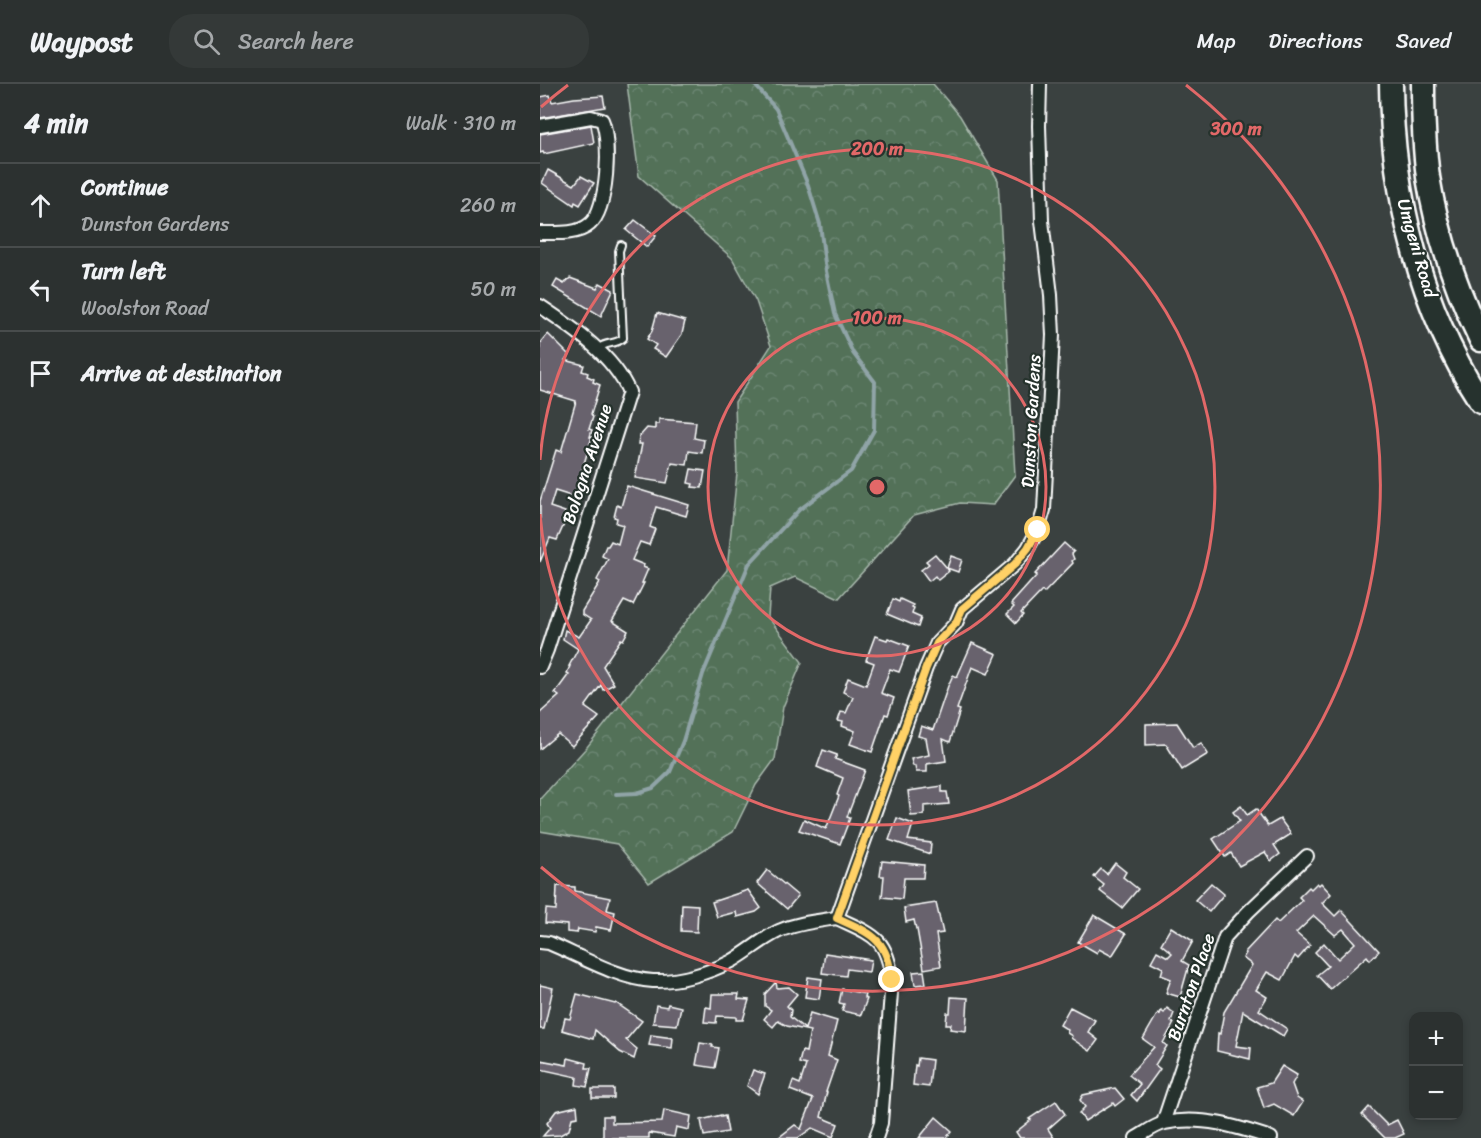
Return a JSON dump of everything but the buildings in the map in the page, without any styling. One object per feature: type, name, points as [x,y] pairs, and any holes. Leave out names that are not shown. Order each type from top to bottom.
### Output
[{"type":"highway","name":"Umgeni Road","points":[[1391,84],[1395,158],[1404,210],[1421,275],[1442,330],[1481,402]]},
{"type":"highway","name":"Umgeni Road","points":[[1423,84],[1423,122],[1428,178],[1444,243],[1463,303],[1481,340]]},
{"type":"street","name":"Dunston Gardens","points":[[837,918],[937,643],[956,623],[962,609],[1015,564],[1028,548],[1038,530],[1044,510],[1053,335],[1051,295],[1042,220],[1040,84]]},
{"type":"street","points":[[540,126],[591,117],[602,120],[607,150],[602,196],[597,213],[590,224],[575,231],[559,234],[540,233]]},
{"type":"street","name":"Bologna Avenue","points":[[540,306],[565,322],[596,350],[622,376],[629,392],[540,667]]},
{"type":"street","name":"Burnton Place","points":[[1163,1123],[1226,937],[1248,912],[1307,856]]},
{"type":"street","points":[[540,942],[549,943],[626,976],[652,981],[678,980],[706,972],[733,960],[780,931],[812,922],[837,918],[867,932],[879,942],[890,959],[892,980],[881,1123],[876,1138]]},
{"type":"street","points":[[1136,1138],[1163,1123],[1192,1120],[1205,1121],[1271,1138]]},
{"type":"lane","points":[[596,350],[601,345],[620,341],[623,338],[619,251],[621,245]]},
{"type":"green space","points":[[627,84],[933,84],[960,116],[998,180],[1015,475],[993,505],[960,503],[914,515],[839,598],[795,577],[770,588],[768,617],[802,662],[783,707],[775,759],[756,785],[733,832],[649,883],[617,844],[540,831],[540,799],[587,747],[727,570],[737,473],[735,402],[771,346],[756,301],[732,258],[639,176]]},
{"type":"waterway","points":[[616,794],[637,793],[653,788],[670,772],[683,741],[703,674],[749,564],[799,510],[851,471],[874,430],[875,382],[853,353],[835,314],[826,271],[820,224],[808,185],[776,109],[754,84]]},
{"type":"route","points":[[892,980],[890,959],[879,942],[867,932],[837,918],[937,643],[956,623],[962,609],[1015,564],[1028,548],[1038,530]]}]
